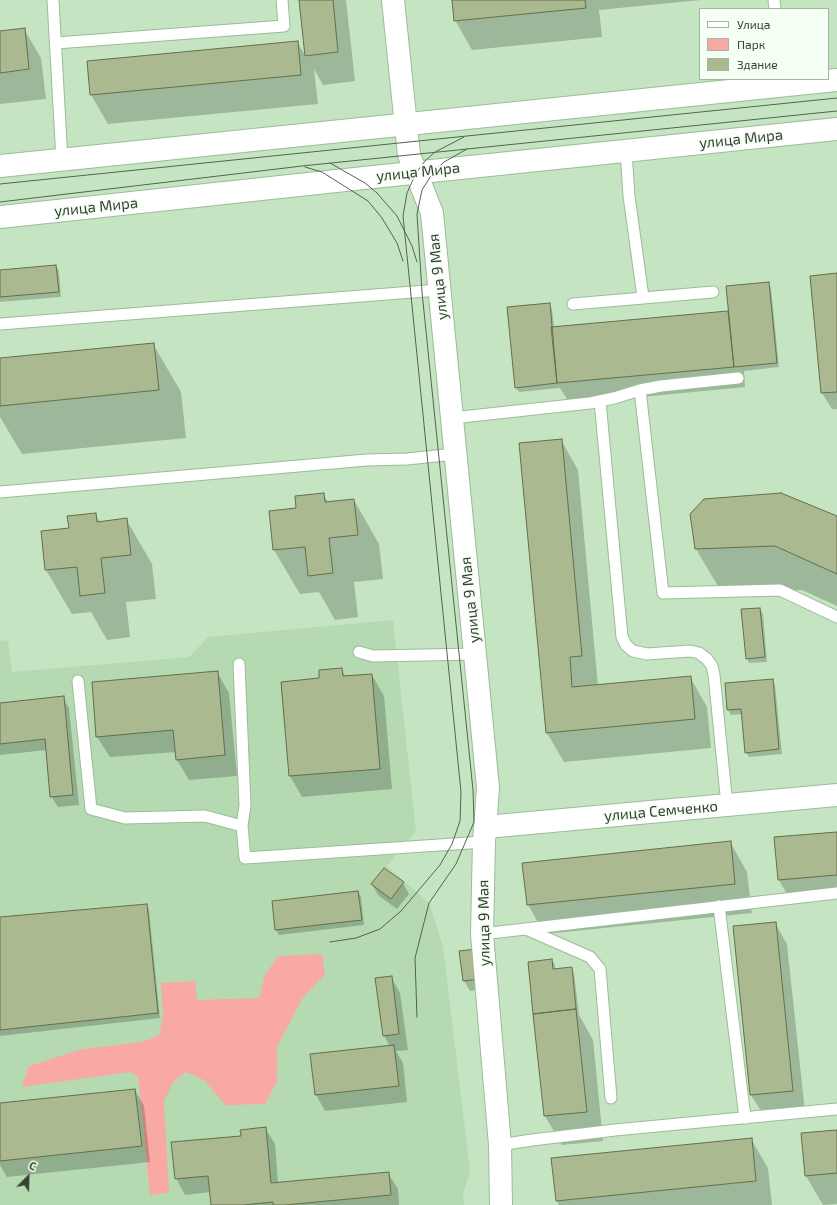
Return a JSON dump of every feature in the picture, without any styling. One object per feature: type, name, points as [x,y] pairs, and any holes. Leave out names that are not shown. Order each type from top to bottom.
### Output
[{"type":"main road","name":"улица 9 Мая","points":[[392,0],[409,155],[432,213],[488,788],[482,934],[500,1145],[501,1205]]},
{"type":"main road","points":[[0,166],[405,124],[782,82],[837,80]]},
{"type":"main road","name":"улица Мира","points":[[0,217],[837,129]]},
{"type":"main road","name":"улица Семченко","points":[[485,835],[727,805],[837,795]]},
{"type":"lane","points":[[53,0],[62,160]]},
{"type":"lane","points":[[56,43],[284,26],[282,0]]},
{"type":"lane","points":[[626,151],[629,196],[643,297]]},
{"type":"lane","points":[[0,324],[439,290]]},
{"type":"lane","points":[[573,304],[713,292]]},
{"type":"lane","points":[[452,418],[600,401],[661,386],[738,378]]},
{"type":"lane","points":[[640,390],[663,593],[780,590],[837,617]]},
{"type":"lane","points":[[600,401],[622,637],[626,645],[633,651],[648,654],[690,651],[699,653],[707,659],[712,666],[727,805]]},
{"type":"lane","points":[[0,492],[367,460],[407,459],[455,454]]},
{"type":"lane","points":[[360,652],[373,656],[475,654]]},
{"type":"lane","points":[[239,664],[245,805],[242,826],[245,858],[485,835]]},
{"type":"lane","points":[[78,681],[91,809],[125,818],[205,816],[242,826]]},
{"type":"lane","points":[[482,934],[837,893]]},
{"type":"lane","points":[[719,906],[745,1118]]},
{"type":"lane","points":[[525,929],[590,957],[600,969],[612,1098]]},
{"type":"lane","points":[[500,1145],[615,1130],[837,1109]]},
{"type":"shaded area","points":[[393,620],[416,831],[387,866],[429,903],[443,946],[470,1171],[463,1194],[464,1205],[0,1205],[0,641],[8,640],[12,672],[189,657],[208,637]]},
{"type":"green space","points":[[322,954],[325,974],[302,999],[277,1047],[277,1082],[265,1104],[225,1105],[204,1080],[186,1072],[173,1082],[164,1101],[169,1192],[150,1195],[138,1076],[129,1072],[22,1087],[29,1066],[82,1049],[143,1042],[159,1035],[163,1016],[161,983],[195,981],[197,1000],[259,998],[265,975],[278,956]]},
{"type":"building","points":[[299,0],[333,0],[338,52],[305,56]]},
{"type":"building","points":[[452,0],[585,0],[586,8],[454,21]]},
{"type":"building","points":[[25,28],[29,69],[0,73],[0,31]]},
{"type":"building","points":[[298,41],[301,75],[90,95],[87,61]]},
{"type":"building","points":[[56,265],[59,292],[0,297],[0,270]]},
{"type":"building","points":[[837,273],[837,392],[821,393],[810,276]]},
{"type":"building","points":[[769,282],[777,363],[734,367],[726,286]]},
{"type":"building","points":[[550,303],[557,383],[515,388],[507,307]]},
{"type":"building","points":[[728,311],[734,367],[557,383],[551,327]]},
{"type":"building","points":[[154,343],[159,390],[0,406],[0,358]]},
{"type":"building","points":[[562,439],[582,656],[570,657],[572,687],[691,676],[695,719],[546,733],[519,443]]},
{"type":"building","points":[[324,493],[325,502],[354,499],[358,535],[329,538],[333,573],[308,576],[305,547],[273,550],[269,511],[296,508],[295,496]]},
{"type":"building","points":[[781,493],[837,516],[837,574],[775,546],[695,549],[690,514],[704,499]]},
{"type":"building","points":[[96,513],[97,522],[127,518],[131,555],[101,558],[105,593],[80,596],[77,567],[45,570],[41,531],[69,528],[67,516]]},
{"type":"building","points":[[760,608],[765,657],[746,659],[741,609]]},
{"type":"building","points":[[342,668],[343,676],[372,674],[380,769],[289,776],[281,682],[319,678],[319,670]]},
{"type":"building","points":[[218,671],[225,755],[176,760],[173,730],[96,737],[92,682]]},
{"type":"building","points":[[773,679],[779,749],[745,753],[741,709],[727,710],[725,683]]},
{"type":"building","points":[[64,696],[73,795],[50,797],[45,739],[0,744],[0,703]]},
{"type":"building","points":[[837,832],[837,875],[778,880],[774,837]]},
{"type":"building","points":[[731,841],[735,884],[527,905],[522,863]]},
{"type":"building","points":[[384,868],[404,882],[391,899],[371,884]]},
{"type":"building","points":[[358,891],[362,920],[275,930],[272,901]]},
{"type":"building","points":[[147,904],[158,1013],[0,1030],[0,917]]},
{"type":"building","points":[[776,922],[793,1091],[750,1095],[733,926]]},
{"type":"building","points":[[477,949],[481,979],[463,981],[459,951]]},
{"type":"building","points":[[552,959],[553,969],[572,967],[576,1009],[533,1014],[528,962]]},
{"type":"building","points":[[392,976],[399,1034],[383,1036],[375,978]]},
{"type":"building","points":[[576,1009],[587,1112],[544,1116],[533,1014]]},
{"type":"building","points":[[394,1045],[399,1086],[315,1095],[310,1054]]},
{"type":"building","points":[[135,1089],[142,1146],[0,1161],[0,1103]]},
{"type":"building","points":[[266,1127],[271,1183],[389,1172],[391,1195],[285,1205],[273,1205],[273,1202],[243,1205],[211,1205],[208,1176],[175,1179],[171,1142],[241,1136],[240,1130]]},
{"type":"building","points":[[837,1130],[837,1173],[805,1176],[801,1133]]},
{"type":"building","points":[[752,1138],[756,1181],[556,1201],[551,1158]]},
{"type":"tram line","points":[[0,184],[837,98]]},
{"type":"tram line","points":[[0,202],[302,166],[837,111]]},
{"type":"tram line","points":[[330,942],[356,938],[380,929],[401,911],[440,865],[452,844],[460,821],[461,792],[403,216],[407,193],[416,173],[425,161],[435,152],[464,137]]},
{"type":"tram line","points":[[417,1017],[415,958],[429,903],[456,864],[474,822],[473,790],[422,292],[417,214],[422,190],[434,171],[444,162],[467,149]]},
{"type":"tram line","points":[[330,163],[365,183],[377,193],[397,216],[412,246],[417,262]]},
{"type":"tram line","points":[[305,167],[322,172],[368,201],[382,218],[397,243],[403,261]]}]
